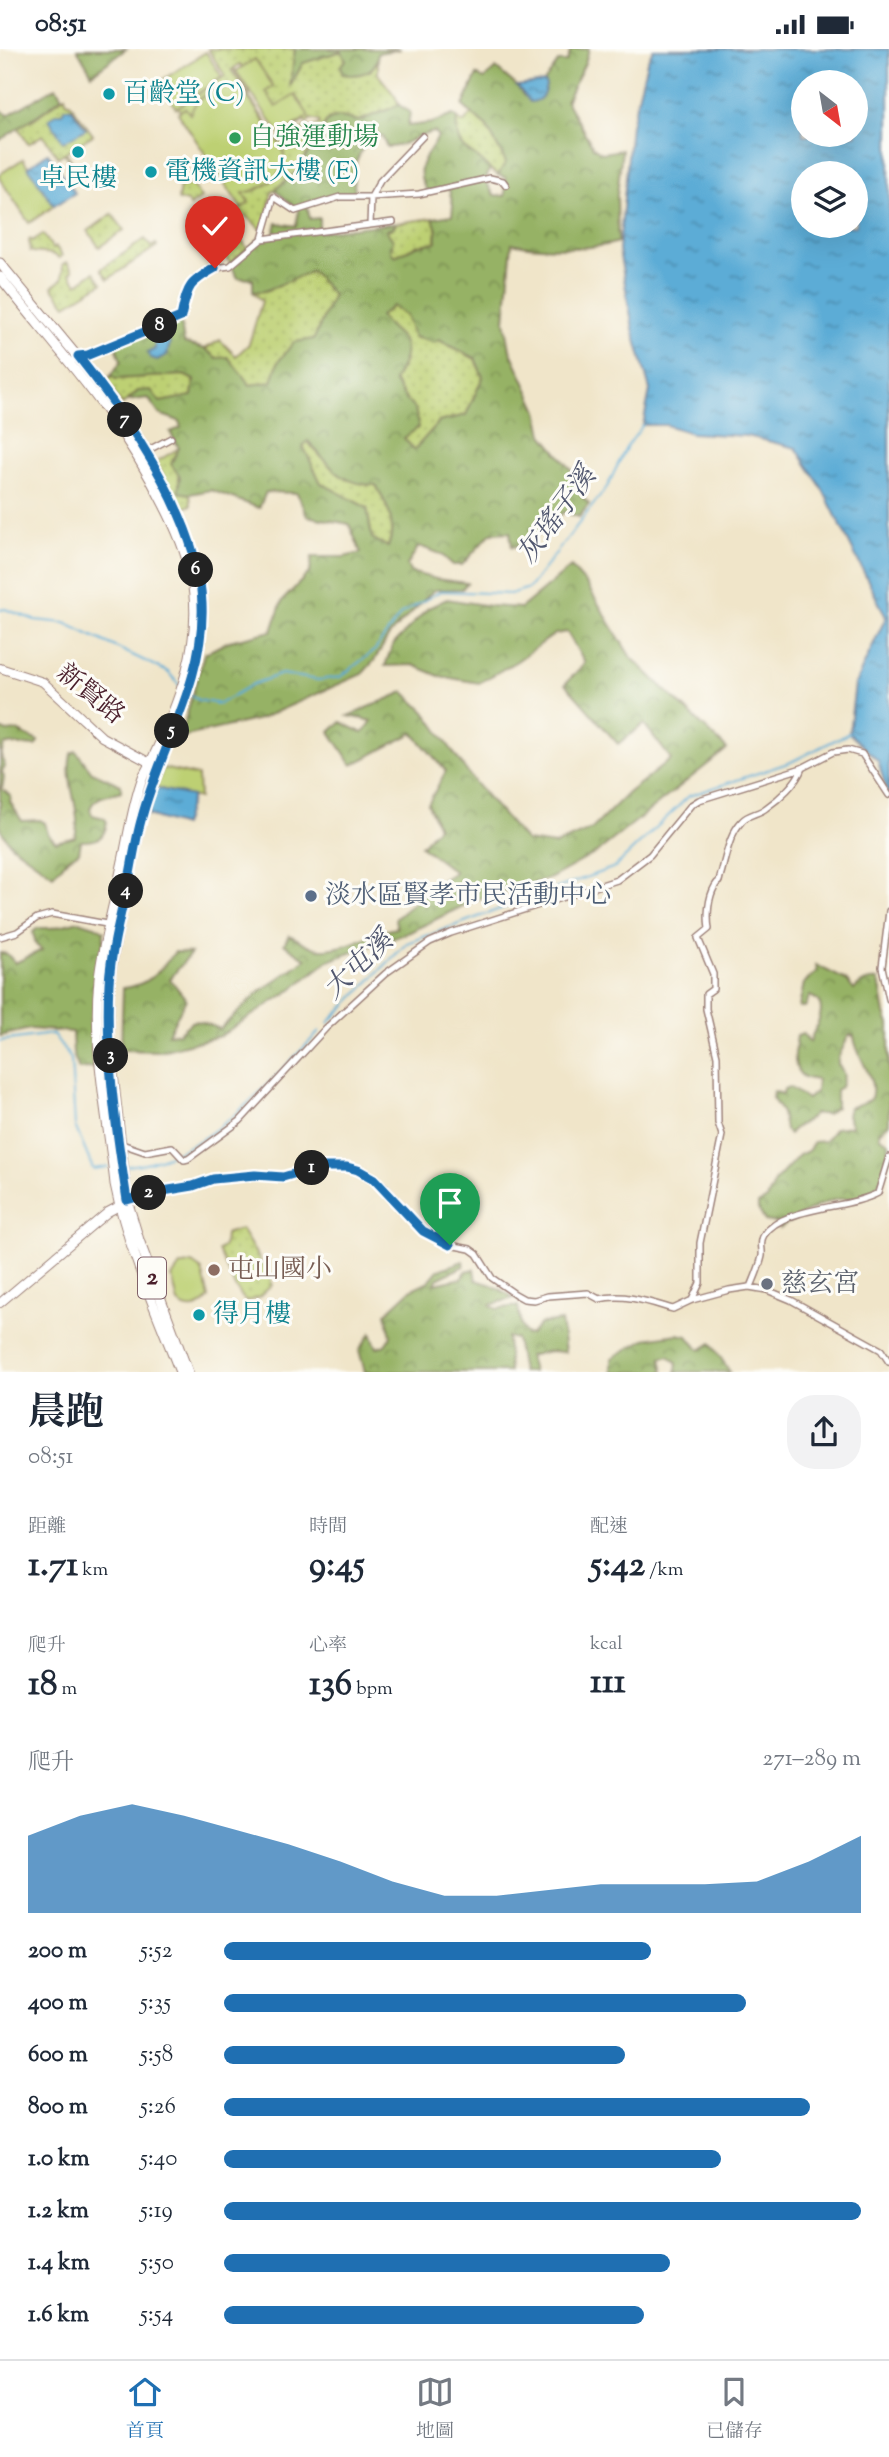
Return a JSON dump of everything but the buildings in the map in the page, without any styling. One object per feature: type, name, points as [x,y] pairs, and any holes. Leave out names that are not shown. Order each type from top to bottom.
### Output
[{"type":"main road","name":"2","points":[[0,263],[74,359],[125,434],[184,548],[191,576],[195,635],[187,682],[154,765],[114,926],[109,982],[109,1038],[117,1149],[128,1238],[188,1372]]},
{"type":"main road","name":"2","points":[[0,277],[105,390],[145,452],[179,516],[195,561],[202,603],[195,670],[187,682]]},
{"type":"main road","name":"2","points":[[154,765],[167,742],[180,701]]},
{"type":"main road","name":"2","points":[[148,1280],[180,1372]]},
{"type":"street","points":[[370,225],[372,197],[380,181],[423,136]]},
{"type":"street","points":[[295,211],[340,197],[419,194],[490,178],[503,181],[506,185]]},
{"type":"street","points":[[262,239],[274,197],[295,211]]},
{"type":"street","points":[[295,211],[321,203]]},
{"type":"street","points":[[74,359],[181,317],[188,288],[197,279],[215,268],[230,266],[262,239],[393,222]]},
{"type":"street","points":[[145,452],[171,438]]},
{"type":"street","name":"新賢路","points":[[0,668],[43,682],[102,737],[154,765]]},
{"type":"street","points":[[117,1149],[145,1152],[172,1147],[181,1157],[188,1159],[240,1121],[326,1028],[386,973],[430,942],[617,880],[650,855],[691,805],[699,800],[802,768],[834,752],[848,750],[862,754],[889,795]]},
{"type":"street","points":[[692,1300],[700,1283],[700,1243],[722,1135],[718,1122],[716,1056],[706,1009],[706,994],[713,989],[713,974],[698,938],[709,929],[707,919],[711,898],[720,880],[726,851],[737,828],[744,818],[765,809],[798,779],[802,768]]},
{"type":"street","points":[[889,911],[882,967],[889,999]]},
{"type":"street","points":[[0,937],[17,932],[37,918],[52,914],[114,926]]},
{"type":"street","points":[[751,1287],[763,1255],[761,1243],[764,1234],[795,1215],[822,1207],[865,1201],[878,1193],[889,1157]]},
{"type":"street","points":[[0,1303],[108,1212],[124,1203],[151,1193],[193,1186],[213,1179],[255,1175],[283,1177],[317,1167],[347,1167],[358,1170],[384,1186],[402,1210],[423,1231],[450,1245],[470,1249],[477,1254],[492,1278],[524,1299],[588,1293],[599,1300],[612,1296],[632,1298],[663,1304],[673,1309],[692,1300],[751,1287],[791,1300],[881,1350],[889,1362]]},
{"type":"green space","points":[[77,49],[126,49],[92,74]]},
{"type":"green space","points":[[208,49],[295,49],[291,85],[303,63],[341,51],[346,60],[370,71],[378,61],[378,74],[399,105],[359,121],[340,117],[327,120],[297,171],[272,192],[263,231],[239,210],[249,203],[242,192],[258,189],[278,175],[284,160],[283,151],[274,134],[280,143],[286,140],[288,142],[286,139],[306,126],[312,128],[320,124],[319,121],[310,119],[308,123],[304,121],[287,134],[286,132],[308,116],[295,96],[276,107],[266,92],[273,86],[255,59],[242,67],[240,64],[234,68],[251,96],[233,69],[231,70],[274,133],[249,98],[242,91],[230,87],[216,89],[203,96],[190,114],[185,108],[180,111],[178,107],[225,76]]},
{"type":"green space","points":[[295,49],[401,49],[378,53],[371,69],[355,75],[342,74],[341,65],[346,60],[341,51],[303,63],[290,86]]},
{"type":"green space","points":[[571,49],[589,49],[566,101],[593,147],[602,153],[622,150],[617,195],[618,242],[565,248],[512,243],[505,321],[510,350],[538,411],[543,435],[574,473],[580,494],[589,504],[579,517],[564,512],[526,544],[512,547],[510,532],[491,533],[462,565],[453,565],[441,554],[419,546],[407,565],[410,572],[467,583],[462,589],[434,590],[390,634],[374,661],[362,674],[260,719],[177,738],[184,724],[204,654],[229,641],[272,631],[282,601],[310,572],[312,557],[344,557],[361,553],[349,524],[307,516],[297,493],[266,492],[259,508],[211,490],[190,494],[178,492],[180,477],[171,464],[179,448],[170,432],[181,428],[179,421],[159,414],[148,398],[127,401],[138,391],[151,390],[160,402],[192,396],[194,380],[184,375],[116,379],[111,376],[121,361],[115,343],[180,318],[184,343],[205,349],[217,358],[228,357],[250,385],[272,382],[278,362],[294,342],[314,339],[333,295],[312,271],[265,291],[253,292],[253,279],[238,278],[230,264],[261,237],[273,237],[277,223],[296,226],[299,210],[275,190],[297,171],[328,120],[340,117],[359,121],[399,105],[410,112],[408,126],[432,123],[453,115],[457,118],[461,145],[490,170],[485,180],[494,195],[505,196],[506,178],[498,175],[506,162],[487,127],[463,106],[477,75],[484,79],[496,68],[517,86],[524,96],[546,86],[544,82],[558,62],[567,62]],"holes":[[[435,132],[438,137],[422,163],[421,176],[427,191],[449,189],[453,205],[452,215],[433,218],[437,230],[436,242],[416,246],[395,256],[391,252],[393,240],[386,230],[393,228],[396,223],[319,232],[319,218],[310,219],[307,206],[329,197],[355,192],[356,161],[372,135],[382,136],[387,147],[393,147]],[[393,306],[406,316],[414,337],[434,343],[439,340],[475,358],[483,377],[466,415],[439,422],[414,450],[404,438],[419,427],[415,409],[394,381],[404,359],[405,348],[400,337],[380,316]],[[308,441],[344,478],[376,485],[391,523],[388,547],[372,538],[367,508],[321,483],[303,446]]]},
{"type":"green space","points":[[206,52],[222,77],[176,108],[159,82]]},
{"type":"green space","points":[[255,59],[273,86],[266,92],[276,107],[295,95],[309,116],[280,135],[236,71]]},
{"type":"green space","points":[[56,87],[62,97],[0,140],[0,109],[8,115]]},
{"type":"green space","name":"自強運動場","points":[[227,87],[240,92],[250,101],[283,151],[284,160],[278,174],[266,185],[243,193],[249,203],[241,208],[178,113],[185,108],[190,114],[196,103],[205,95]]},
{"type":"green space","points":[[65,96],[67,103],[70,103],[93,135],[66,152],[73,163],[66,168],[70,162],[64,153],[58,157],[43,135],[28,144],[18,127],[34,119]]},
{"type":"green space","points":[[472,114],[487,127],[506,162],[498,175],[464,149],[456,135],[457,118],[463,123]]},
{"type":"green space","points":[[23,159],[54,206],[29,223],[0,179],[0,174]]},
{"type":"green space","points":[[192,185],[201,198],[190,206],[187,202],[178,200],[180,186]]},
{"type":"green space","points":[[112,214],[124,230],[99,247],[88,231]]},
{"type":"green space","points":[[224,214],[232,226],[213,238],[205,226]]},
{"type":"green space","points":[[433,218],[437,230],[436,242],[416,246],[395,256],[391,253],[386,230],[393,228],[396,223]]},
{"type":"green space","points":[[236,231],[247,248],[230,263],[217,244],[222,240],[226,246],[230,244],[233,249],[236,247],[233,242],[240,242],[233,232]]},
{"type":"green space","points":[[43,234],[53,249],[56,247],[62,256],[59,258],[52,254],[30,251],[30,239],[32,241]]},
{"type":"green space","points":[[145,239],[151,247],[156,244],[157,246],[108,279],[101,269]]},
{"type":"green space","points":[[67,262],[77,284],[94,272],[102,283],[66,305],[52,287],[62,279],[63,264]]},
{"type":"green space","points":[[312,271],[333,295],[314,340],[279,362],[272,382],[250,385],[228,357],[217,359],[205,349],[220,340],[236,356],[249,344],[262,301],[253,292],[265,291]]},
{"type":"green space","points":[[393,306],[406,316],[414,337],[439,340],[475,359],[483,377],[466,415],[439,422],[414,451],[404,438],[415,409],[394,381],[405,361],[399,336],[387,328],[380,316]]},
{"type":"green space","points":[[184,375],[194,380],[192,396],[160,402],[138,391],[122,405],[105,380],[111,376],[116,379]]},
{"type":"green space","points":[[307,441],[336,472],[353,481],[376,485],[391,523],[388,547],[372,538],[367,508],[321,484],[303,446]]},
{"type":"green space","points":[[179,448],[179,492],[190,494],[191,505],[181,509],[156,462]]},
{"type":"green space","points":[[571,567],[587,585],[630,656],[727,749],[596,853],[551,878],[475,900],[410,932],[328,961],[288,992],[220,1036],[161,1051],[121,1050],[123,988],[146,981],[159,971],[175,952],[191,953],[170,979],[186,999],[168,1034],[178,1033],[193,1021],[220,1029],[258,993],[306,959],[284,944],[289,935],[316,948],[330,949],[397,928],[395,919],[434,885],[455,872],[421,846],[438,827],[428,804],[446,771],[413,733],[352,765],[330,732],[341,722],[363,733],[372,721],[348,716],[404,692],[425,712],[475,783],[526,841],[555,845],[592,829],[628,793],[671,759],[644,724],[618,744],[565,684],[585,663],[567,632],[555,634],[517,661],[479,683],[439,676],[413,665],[385,666],[392,646],[428,608],[447,599],[521,608]]},
{"type":"green space","points":[[0,729],[7,732],[17,731],[38,741],[36,746],[5,744],[1,755],[5,767],[2,772],[2,789],[11,796],[10,802],[22,821],[40,820],[45,823],[48,834],[56,842],[75,837],[77,827],[69,765],[71,754],[76,751],[92,772],[121,785],[121,791],[99,798],[90,809],[92,815],[104,818],[107,822],[102,836],[95,840],[81,841],[79,852],[69,858],[53,875],[11,845],[0,829]]},
{"type":"green space","points":[[163,768],[198,776],[199,798],[156,788]]},
{"type":"green space","points":[[79,921],[104,931],[100,1067],[79,1069],[73,1054],[72,1032],[30,1029],[0,1036],[0,953],[7,954],[15,963],[42,950],[36,945],[33,932],[38,928],[51,928]]},
{"type":"green space","points":[[816,965],[846,980],[854,990],[864,982],[878,980],[889,1024],[889,1124],[879,1132],[880,1137],[889,1142],[889,1150],[882,1178],[872,1192],[856,1199],[827,1202],[780,1228],[777,1223],[765,1221],[758,1204],[767,1199],[776,1180],[799,1155],[808,1151],[814,1142],[825,1141],[835,1128],[852,1126],[847,1115],[849,1108],[870,1100],[872,1092],[870,1076],[858,1052],[854,1036],[849,1035],[838,1058],[844,1075],[841,1087],[836,1090],[836,1107],[827,1114],[814,1114],[789,1134],[785,1130],[782,1113],[772,1098],[773,1091],[783,1094],[784,1089],[789,1087],[807,1099],[816,1091],[817,1080],[806,1078],[797,1069],[795,1046],[797,1036],[803,1034],[810,1042],[820,1017],[820,1005],[810,996],[805,1007],[799,1007],[804,983],[817,972]]},
{"type":"green space","points":[[241,1229],[270,1277],[272,1285],[258,1298],[246,1302],[235,1287],[218,1250],[224,1246],[225,1234]]},
{"type":"green space","points":[[463,1261],[464,1266],[437,1279],[435,1284],[462,1278],[466,1271],[474,1269],[476,1280],[492,1285],[514,1298],[490,1305],[497,1309],[518,1306],[521,1326],[526,1335],[531,1334],[540,1324],[561,1321],[565,1352],[549,1351],[529,1356],[533,1372],[522,1372],[516,1339],[507,1337],[509,1372],[365,1372],[359,1350],[371,1333],[377,1348],[385,1345],[391,1336],[386,1313],[412,1289],[429,1281],[438,1270]]},
{"type":"green space","points":[[192,1263],[202,1270],[209,1298],[202,1305],[190,1308],[178,1303],[172,1277],[180,1266]]},
{"type":"green space","points":[[678,1334],[687,1336],[700,1350],[711,1343],[730,1372],[676,1372],[677,1363],[669,1356],[661,1358],[664,1372],[612,1372],[612,1358],[645,1339]]},
{"type":"water","points":[[653,49],[889,49],[889,799],[878,761],[849,733],[855,684],[886,617],[822,488],[796,448],[747,436],[691,433],[666,425],[643,425],[650,390],[633,329],[619,250],[631,125],[647,62]]},
{"type":"water","points":[[544,82],[546,85],[542,97],[530,102],[517,86]]},
{"type":"water","points":[[65,108],[72,109],[86,129],[63,142],[49,119],[62,113]]},
{"type":"water","points":[[48,153],[75,193],[54,206],[28,167]]},
{"type":"water","points":[[165,336],[170,343],[167,355],[157,360],[151,358],[147,353],[155,349],[155,339]]},
{"type":"water","points":[[155,788],[192,796],[183,826],[148,815]]},
{"type":"waterway","name":"灰瑤子溪","points":[[188,693],[198,700],[219,704],[253,684],[282,674],[318,680],[340,677],[375,650],[401,614],[441,591],[510,594],[529,588],[607,487],[626,448],[643,425]]},
{"type":"waterway","name":"灰瑤子溪","points":[[0,610],[5,609],[35,620],[65,623],[168,672],[179,685]]},
{"type":"waterway","name":"大屯溪","points":[[328,1023],[407,943],[615,867],[689,796],[791,762],[849,733]]},
{"type":"waterway","name":"大屯溪","points":[[127,1166],[156,1160],[184,1149],[209,1134],[256,1096],[319,1032]]},
{"type":"waterway","name":"大屯溪","points":[[0,1041],[53,1034],[71,1059],[75,1126],[93,1169],[108,1167]]},
{"type":"place","name":"百齡堂 (C)","points":[[109,94]]},
{"type":"place","name":"自強運動場","points":[[235,138]]},
{"type":"place","name":"卓民樓","points":[[78,152]]},
{"type":"place","name":"電機資訊大樓 (E)","points":[[151,172]]},
{"type":"place","name":"淡水區賢孝市民活動中心","points":[[311,896]]},
{"type":"place","name":"屯山國小","points":[[214,1270]]},
{"type":"place","name":"慈玄宮","points":[[767,1284]]},
{"type":"place","name":"得月樓","points":[[199,1315]]},
{"type":"route","points":[[215,268],[188,288],[181,317],[88,355],[78,356],[105,390],[159,475],[179,516],[195,561],[202,603],[195,670],[156,769],[141,820],[109,982],[109,1038],[127,1200],[213,1179],[255,1175],[283,1177],[317,1167],[347,1167],[358,1170],[384,1186],[402,1210],[423,1231],[450,1245]]}]
